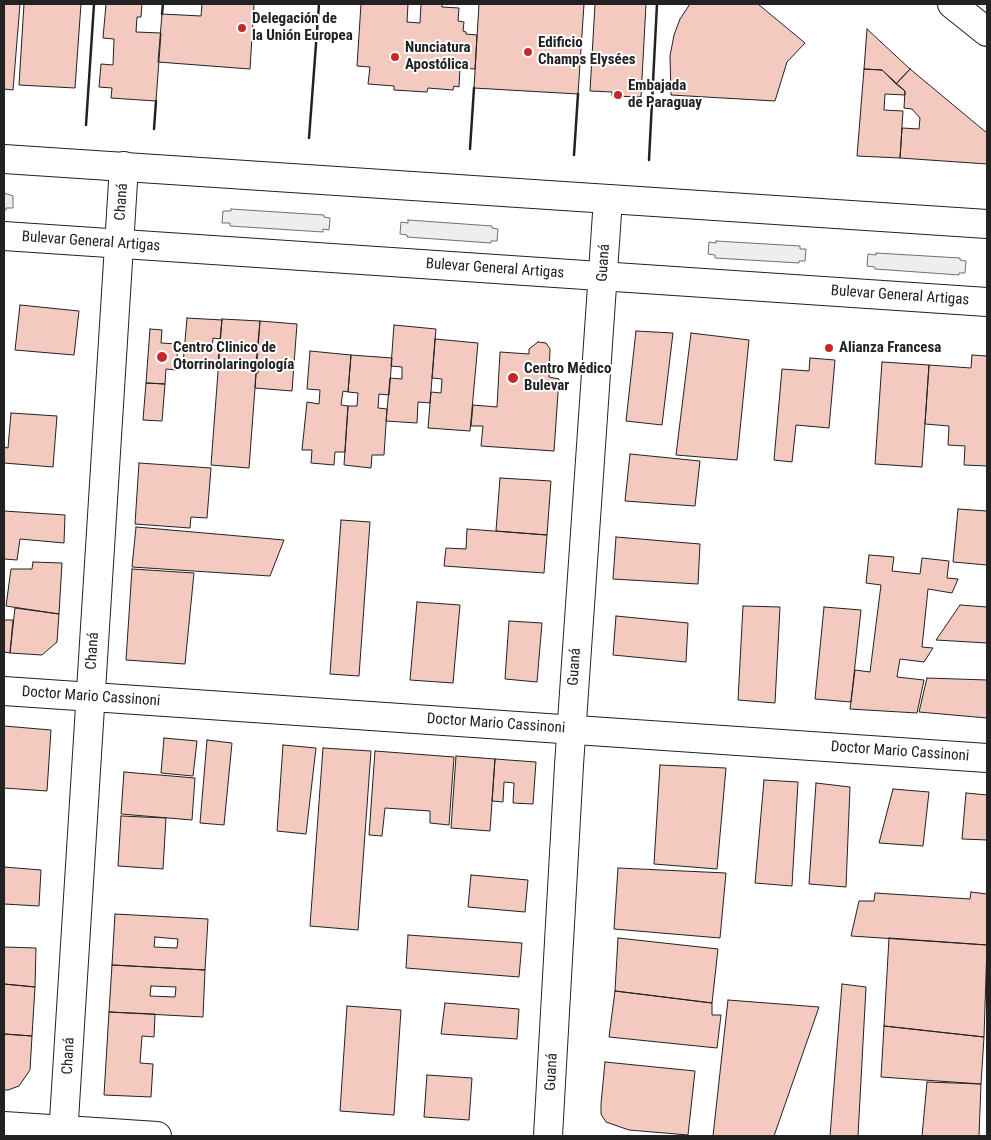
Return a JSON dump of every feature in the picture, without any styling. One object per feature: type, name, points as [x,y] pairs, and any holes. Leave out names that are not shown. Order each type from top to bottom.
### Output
[{"type":"street","points":[[952,4],[987,32]]},
{"type":"street","points":[[4,159],[987,224]]},
{"type":"street","name":"Chaná","points":[[63,1133],[124,166]]},
{"type":"street","name":"Guaná","points":[[548,1136],[571,729],[608,199]]},
{"type":"street","name":"Bulevar General Artigas","points":[[4,236],[987,302]]},
{"type":"street","name":"Doctor Mario Cassinoni","points":[[4,691],[987,758]]},
{"type":"street","points":[[4,1126],[63,1133],[157,1136]]},
{"type":"shaded area","points":[[4,193],[13,196],[13,208],[6,208],[4,210]]},
{"type":"shaded area","points":[[231,209],[324,215],[324,217],[330,218],[329,230],[323,229],[323,232],[230,226],[230,223],[222,223],[223,211],[231,211]]},
{"type":"shaded area","points":[[408,220],[492,226],[492,228],[498,229],[497,241],[491,241],[491,243],[407,237],[407,235],[400,234],[401,222],[408,223]]},
{"type":"shaded area","points":[[716,241],[800,246],[800,249],[806,249],[805,261],[799,261],[799,263],[715,258],[715,255],[708,254],[709,242],[716,243]]},
{"type":"shaded area","points":[[876,253],[960,258],[960,260],[966,261],[965,273],[959,273],[959,275],[875,269],[875,267],[867,266],[868,254],[876,255]]},
{"type":"building","points":[[4,4],[20,4],[13,90],[4,89]]},
{"type":"building","points":[[24,4],[81,4],[75,88],[19,85]]},
{"type":"building","points":[[106,4],[142,4],[141,17],[137,17],[136,32],[161,33],[156,101],[111,98],[112,88],[99,87],[101,64],[113,65],[114,39],[103,38]]},
{"type":"building","points":[[202,4],[254,4],[250,69],[158,62],[162,14],[201,16]]},
{"type":"building","points":[[361,4],[408,4],[407,22],[420,23],[421,4],[442,4],[442,7],[459,8],[458,21],[464,22],[463,31],[466,34],[477,35],[475,69],[460,68],[459,87],[454,86],[453,90],[428,88],[427,92],[394,90],[394,86],[368,84],[370,67],[357,66]]},
{"type":"building","name":"Edificio Champs Elysées","points":[[479,4],[584,4],[578,94],[474,88]]},
{"type":"building","points":[[595,4],[646,4],[641,97],[612,96],[612,92],[590,91]]},
{"type":"building","points":[[690,4],[758,4],[805,43],[787,62],[775,101],[671,95],[670,56],[674,35],[680,19]]},
{"type":"building","points":[[867,29],[910,69],[896,84],[882,70],[864,69]]},
{"type":"building","points":[[864,69],[882,70],[905,91],[905,95],[885,94],[884,110],[903,111],[900,158],[857,156]]},
{"type":"building","points":[[910,69],[987,133],[987,164],[900,158],[902,128],[919,129],[920,118],[912,109],[904,108],[905,91],[896,84]]},
{"type":"building","points":[[20,305],[79,311],[74,355],[15,350]]},
{"type":"building","points":[[187,318],[222,320],[220,339],[213,338],[212,349],[219,349],[218,366],[183,364]]},
{"type":"building","points":[[222,319],[260,321],[249,468],[211,465]]},
{"type":"building","points":[[260,321],[297,324],[292,391],[255,388],[259,364],[256,363]]},
{"type":"building","points":[[394,325],[436,329],[430,403],[418,402],[417,423],[386,421],[390,378],[402,379],[402,367],[391,366]]},
{"type":"building","name":"Centro Clinico de Otorrinolaringología","points":[[150,329],[162,330],[161,343],[178,344],[176,370],[166,369],[165,384],[146,383]]},
{"type":"building","points":[[636,331],[673,333],[662,425],[626,421]]},
{"type":"building","points":[[691,333],[749,340],[737,460],[676,455]]},
{"type":"building","points":[[435,339],[478,343],[470,431],[428,428],[431,392],[441,393],[442,379],[432,378]]},
{"type":"building","points":[[538,342],[546,343],[550,349],[549,377],[559,379],[554,451],[481,446],[483,426],[471,426],[473,405],[497,407],[500,352],[529,354],[529,349]]},
{"type":"building","points":[[310,351],[351,355],[348,392],[343,391],[341,405],[348,406],[345,452],[335,452],[334,465],[311,463],[312,450],[302,450],[307,402],[319,404],[320,390],[307,389]]},
{"type":"building","points":[[351,355],[392,358],[389,395],[379,394],[378,408],[387,409],[384,455],[372,455],[371,468],[344,465],[348,406],[357,406],[358,393],[348,392]]},
{"type":"building","points":[[972,355],[987,356],[987,466],[964,465],[965,446],[948,445],[949,426],[925,424],[929,365],[971,368]]},
{"type":"building","points":[[810,358],[835,360],[829,428],[796,425],[792,462],[774,460],[782,369],[809,371]]},
{"type":"building","points":[[882,362],[929,365],[922,467],[875,464]]},
{"type":"building","points":[[146,383],[165,384],[162,421],[143,420]]},
{"type":"building","points":[[11,413],[57,416],[53,467],[4,463],[4,447],[8,448]]},
{"type":"building","points":[[630,454],[700,461],[695,506],[625,501]]},
{"type":"building","points":[[139,463],[211,468],[207,518],[191,517],[190,528],[135,524]]},
{"type":"building","points":[[500,478],[551,481],[547,535],[496,531]]},
{"type":"building","points":[[958,509],[987,511],[987,565],[953,562]]},
{"type":"building","points":[[4,511],[65,515],[64,543],[20,539],[17,560],[4,559]]},
{"type":"building","points":[[341,520],[370,522],[359,676],[330,674]]},
{"type":"building","points":[[136,527],[284,540],[270,576],[132,567]]},
{"type":"building","points":[[467,529],[547,535],[544,573],[444,566],[446,548],[466,549]]},
{"type":"building","points":[[616,537],[700,544],[698,584],[613,579]]},
{"type":"building","points":[[869,555],[894,557],[892,571],[920,574],[922,558],[949,561],[947,578],[958,579],[952,593],[928,589],[922,647],[933,648],[924,662],[900,659],[897,677],[924,680],[917,713],[850,709],[855,670],[870,672],[881,585],[866,583]]},
{"type":"building","points":[[33,562],[62,563],[59,614],[6,606],[11,569],[32,569]]},
{"type":"building","points":[[132,569],[194,573],[185,664],[126,660]]},
{"type":"building","points":[[417,602],[460,605],[453,683],[410,680]]},
{"type":"building","points":[[960,605],[987,607],[987,643],[936,640]]},
{"type":"building","points":[[743,606],[780,607],[775,703],[738,700]]},
{"type":"building","points":[[824,607],[861,610],[851,702],[815,699]]},
{"type":"building","points":[[15,608],[59,614],[57,642],[42,655],[10,653]]},
{"type":"building","points":[[616,616],[688,623],[686,662],[613,655]]},
{"type":"building","points":[[4,620],[13,620],[10,653],[4,652]]},
{"type":"building","points":[[509,621],[542,623],[537,682],[505,679]]},
{"type":"building","points":[[927,678],[987,680],[987,718],[919,712]]},
{"type":"building","points":[[4,726],[51,730],[47,791],[4,788]]},
{"type":"building","points":[[164,738],[197,741],[193,776],[161,773]]},
{"type":"building","points":[[207,740],[232,743],[224,825],[200,823]]},
{"type":"building","points":[[283,745],[316,748],[306,834],[277,831]]},
{"type":"building","points":[[323,748],[371,751],[358,930],[310,926]]},
{"type":"building","points":[[375,751],[454,757],[449,825],[430,823],[430,811],[385,808],[382,836],[369,835]]},
{"type":"building","points":[[456,756],[495,759],[490,831],[451,828]]},
{"type":"building","points":[[495,759],[536,762],[533,804],[513,803],[514,783],[504,782],[503,802],[492,801]]},
{"type":"building","points":[[660,765],[726,768],[717,869],[654,864]]},
{"type":"building","points":[[124,772],[195,778],[192,820],[121,814]]},
{"type":"building","points":[[764,780],[798,782],[792,886],[755,883]]},
{"type":"building","points":[[816,783],[850,787],[846,887],[809,884]]},
{"type":"building","points":[[893,789],[929,792],[923,846],[879,843]]},
{"type":"building","points":[[966,793],[987,795],[987,840],[962,839]]},
{"type":"building","points":[[121,816],[166,818],[163,869],[118,866]]},
{"type":"building","points":[[4,867],[41,870],[39,906],[4,904]]},
{"type":"building","points":[[618,868],[726,873],[720,938],[614,929]]},
{"type":"building","points":[[471,875],[528,880],[525,912],[468,907]]},
{"type":"building","points":[[971,892],[987,894],[987,945],[851,936],[859,901],[874,901],[875,893],[970,899]]},
{"type":"building","points":[[115,914],[208,919],[205,970],[112,965]],"holes":[[[155,937],[178,939],[177,948],[154,947]]]},
{"type":"building","points":[[408,935],[522,943],[519,977],[406,968]]},
{"type":"building","points":[[618,938],[718,949],[712,1003],[615,991]]},
{"type":"building","points":[[889,938],[987,945],[984,1037],[884,1026]]},
{"type":"building","points":[[4,947],[36,948],[35,987],[4,984]]},
{"type":"building","points":[[112,965],[205,970],[203,1017],[109,1012]],"holes":[[[151,986],[176,987],[175,997],[150,996]]]},
{"type":"building","points":[[4,984],[35,987],[32,1036],[4,1034]]},
{"type":"building","points":[[842,984],[866,987],[858,1136],[830,1136]]},
{"type":"building","points":[[615,991],[712,1003],[712,1015],[721,1015],[717,1048],[609,1037]]},
{"type":"building","points":[[728,1000],[819,1007],[774,1136],[713,1136]]},
{"type":"building","points":[[445,1003],[519,1009],[517,1039],[441,1034]]},
{"type":"building","points":[[347,1006],[401,1010],[394,1115],[340,1111]]},
{"type":"building","points":[[109,1012],[155,1014],[154,1037],[142,1036],[140,1063],[153,1064],[151,1097],[104,1095]]},
{"type":"building","points":[[884,1026],[984,1037],[981,1084],[881,1077]]},
{"type":"building","points":[[4,1034],[32,1036],[30,1070],[19,1086],[8,1090],[4,1090]]},
{"type":"building","points":[[605,1062],[695,1071],[688,1135],[629,1130],[606,1122],[601,1114]]},
{"type":"building","points":[[427,1075],[472,1078],[469,1120],[424,1117]]},
{"type":"building","points":[[927,1082],[981,1084],[979,1136],[922,1136]]},
{"type":"wall","points":[[86,125],[94,4]]},
{"type":"wall","points":[[162,14],[163,4]]},
{"type":"wall","points":[[309,138],[319,4]]},
{"type":"wall","points":[[649,160],[657,4]]},
{"type":"wall","points":[[470,149],[474,88]]},
{"type":"wall","points":[[574,155],[578,94]]},
{"type":"wall","points":[[154,129],[156,101]]},
{"type":"place","name":"Delegación de la Unión Europea","points":[[242,28]]},
{"type":"place","name":"Edificio Champs Elysées","points":[[528,52]]},
{"type":"place","name":"Nunciatura Apostólica","points":[[395,57]]},
{"type":"place","name":"Embajada de Paraguay","points":[[618,95]]},
{"type":"place","name":"Alianza Francesa","points":[[829,348]]},
{"type":"place","name":"Centro Clinico de Otorrinolaringología","points":[[162,357]]},
{"type":"place","name":"Centro Médico Bulevar","points":[[513,378]]}]
